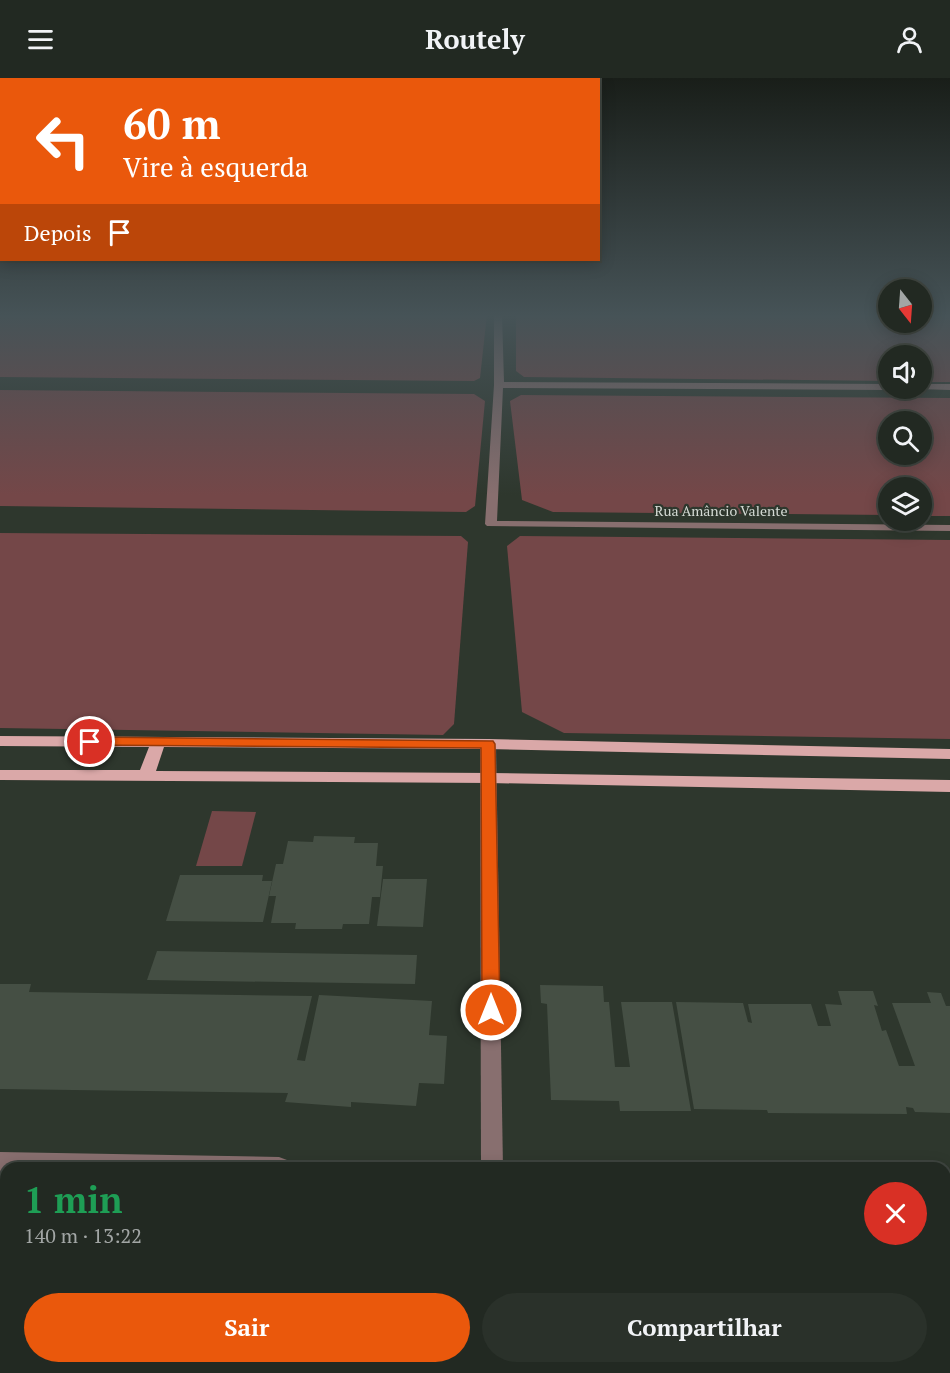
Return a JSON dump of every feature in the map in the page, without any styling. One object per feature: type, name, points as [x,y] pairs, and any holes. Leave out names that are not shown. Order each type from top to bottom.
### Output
[{"type":"main road","points":[[0,741],[488,744],[950,754]]},
{"type":"main road","points":[[146,776],[158,742]]},
{"type":"main road","points":[[0,775],[490,778],[950,786]]},
{"type":"street","points":[[499,374],[499,385],[878,387]]},
{"type":"street","name":"Rua Amâncio Valente","points":[[499,385],[491,524],[950,528]]},
{"type":"street","points":[[932,387],[950,387]]},
{"type":"street","points":[[488,744],[492,1162]]},
{"type":"shaded area","points":[[0,374],[480,374],[480,378],[474,381],[0,377]]},
{"type":"shaded area","points":[[521,374],[878,374],[878,381],[524,377]]},
{"type":"shaded area","points":[[932,374],[950,374],[950,382],[932,382]]},
{"type":"shaded area","points":[[0,390],[474,394],[485,401],[475,506],[466,512],[0,506]]},
{"type":"shaded area","points":[[521,395],[950,398],[950,516],[932,516],[932,477],[878,477],[878,515],[553,512],[522,500],[510,401]]},
{"type":"shaded area","points":[[0,533],[461,536],[468,542],[454,724],[443,735],[0,728]]},
{"type":"shaded area","points":[[520,536],[950,540],[950,739],[564,733],[522,712],[507,546]]},
{"type":"shaded area","points":[[212,811],[256,812],[242,866],[196,866]]},
{"type":"building","points":[[314,836],[355,837],[354,843],[378,843],[376,866],[383,866],[380,897],[372,897],[369,924],[343,924],[342,929],[295,929],[296,923],[271,923],[276,896],[269,896],[276,864],[283,864],[288,841],[313,842]]},
{"type":"building","points":[[180,875],[263,875],[262,881],[272,881],[263,922],[166,921]]},
{"type":"building","points":[[383,879],[427,879],[423,927],[377,926]]},
{"type":"building","points":[[157,951],[417,955],[415,984],[147,980]]},
{"type":"building","points":[[0,984],[31,984],[29,992],[312,996],[297,1060],[305,1061],[319,995],[432,1001],[429,1035],[447,1036],[444,1084],[419,1083],[416,1106],[351,1102],[351,1107],[285,1102],[288,1093],[0,1089]]},
{"type":"building","points":[[540,985],[603,986],[604,1002],[609,1002],[615,1067],[630,1067],[621,1002],[672,1002],[691,1111],[620,1111],[619,1101],[551,1100],[547,1004],[541,1003]]},
{"type":"building","points":[[838,991],[873,991],[878,1006],[874,1005],[882,1031],[886,1030],[899,1066],[915,1066],[892,1003],[931,1003],[927,992],[941,993],[946,1006],[950,1006],[950,1113],[915,1112],[913,1108],[906,1107],[907,1114],[768,1113],[767,1110],[694,1109],[676,1002],[743,1003],[748,1022],[752,1023],[748,1004],[811,1004],[818,1026],[831,1026],[825,1004],[842,1005]]},
{"type":"route","points":[[90,742],[488,744],[491,1010]]}]
